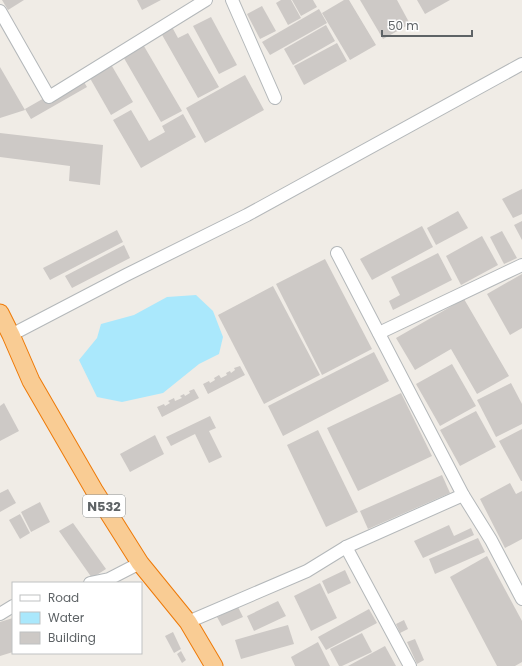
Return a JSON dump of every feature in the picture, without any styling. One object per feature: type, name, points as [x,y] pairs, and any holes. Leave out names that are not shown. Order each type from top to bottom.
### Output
[{"type":"highway","name":"N532","points":[[0,313],[32,381],[94,490],[140,563],[188,622],[214,666]]},
{"type":"street","points":[[0,11],[49,97],[206,0]]},
{"type":"street","points":[[232,0],[275,98]]},
{"type":"street","points":[[11,335],[126,275],[247,215],[522,64]]},
{"type":"street","points":[[337,254],[462,495],[491,540],[522,599]]},
{"type":"street","points":[[379,333],[522,265]]},
{"type":"street","points":[[188,622],[307,571],[346,547],[462,495]]},
{"type":"street","points":[[346,547],[410,666]]},
{"type":"street","points":[[95,582],[109,579],[140,563]]},
{"type":"street","points":[[0,614],[12,607]]},
{"type":"water","points":[[196,295],[213,311],[223,337],[219,354],[199,364],[163,393],[122,402],[97,397],[79,360],[97,338],[101,324],[134,315],[167,297]]},
{"type":"building","points":[[2,0],[24,0],[8,10]]},
{"type":"building","points":[[137,0],[161,0],[142,10]]},
{"type":"building","points":[[281,0],[291,0],[301,18],[288,25],[276,3]]},
{"type":"building","points":[[292,0],[313,0],[317,7],[301,16]]},
{"type":"building","points":[[344,0],[349,0],[376,45],[350,60],[322,13]]},
{"type":"building","points":[[360,0],[397,0],[410,24],[383,39]]},
{"type":"building","points":[[417,0],[450,0],[425,14]]},
{"type":"building","points":[[262,6],[276,31],[260,39],[247,14]]},
{"type":"building","points":[[319,9],[327,23],[270,55],[262,42]]},
{"type":"building","points":[[211,17],[237,65],[219,74],[193,26]]},
{"type":"building","points":[[326,25],[335,41],[293,65],[284,49]]},
{"type":"building","points":[[172,27],[178,38],[188,33],[219,87],[198,98],[161,33]]},
{"type":"building","points":[[141,41],[182,111],[161,122],[121,53]]},
{"type":"building","points":[[337,43],[347,61],[304,85],[294,66]]},
{"type":"building","points":[[109,61],[133,102],[111,115],[87,73]]},
{"type":"building","points":[[0,67],[25,110],[0,118]]},
{"type":"building","points":[[245,75],[264,110],[205,143],[186,108]]},
{"type":"building","points":[[81,77],[87,87],[31,119],[25,109]]},
{"type":"building","points":[[131,110],[149,141],[165,132],[162,126],[183,114],[196,137],[141,168],[113,120]]},
{"type":"building","points":[[0,133],[103,145],[100,185],[69,181],[70,166],[0,157]]},
{"type":"building","points":[[522,189],[522,214],[513,218],[502,199]]},
{"type":"building","points":[[458,211],[468,228],[436,245],[427,228]]},
{"type":"building","points":[[522,221],[522,240],[514,225]]},
{"type":"building","points":[[422,226],[433,247],[372,280],[360,259]]},
{"type":"building","points":[[117,230],[123,242],[50,280],[43,268]]},
{"type":"building","points":[[502,231],[517,258],[504,264],[490,237]]},
{"type":"building","points":[[482,236],[498,265],[461,285],[446,256]]},
{"type":"building","points":[[124,245],[130,258],[72,288],[65,276]]},
{"type":"building","points":[[438,253],[452,280],[393,310],[389,301],[400,295],[391,277]]},
{"type":"building","points":[[325,259],[372,349],[322,375],[276,284]]},
{"type":"building","points":[[522,274],[522,328],[510,335],[487,294]]},
{"type":"building","points":[[273,286],[320,375],[264,404],[218,315]]},
{"type":"building","points":[[464,299],[509,376],[477,394],[451,349],[415,370],[396,338]]},
{"type":"building","points":[[374,352],[389,381],[283,436],[268,406]]},
{"type":"building","points":[[452,364],[476,406],[440,426],[416,384]]},
{"type":"building","points":[[240,366],[245,375],[208,394],[203,384],[209,381],[210,383],[219,375],[221,378],[227,375],[226,373],[230,371],[231,373],[235,370],[234,368]]},
{"type":"building","points":[[511,383],[522,404],[522,424],[496,437],[477,400]]},
{"type":"building","points":[[194,389],[199,398],[162,417],[157,407],[164,404],[165,406],[170,403],[168,401],[174,398],[175,401],[182,398],[180,396],[184,394],[185,396],[190,393],[189,391]]},
{"type":"building","points":[[401,393],[432,456],[358,491],[327,428]]},
{"type":"building","points":[[4,403],[19,431],[0,441],[0,406]]},
{"type":"building","points":[[476,411],[496,447],[460,466],[440,430]]},
{"type":"building","points":[[210,416],[216,428],[209,431],[222,457],[209,463],[195,434],[171,446],[166,437]]},
{"type":"building","points":[[522,429],[522,481],[521,481],[499,441]]},
{"type":"building","points":[[318,430],[358,512],[326,527],[287,445]]},
{"type":"building","points":[[155,435],[164,454],[130,472],[120,454]]},
{"type":"building","points":[[442,475],[450,493],[368,529],[360,511]]},
{"type":"building","points":[[510,483],[516,494],[522,491],[522,539],[505,548],[480,499]]},
{"type":"building","points":[[8,489],[16,503],[0,512],[0,493]]},
{"type":"building","points":[[40,502],[50,522],[31,532],[21,512]]},
{"type":"building","points":[[20,514],[30,533],[20,539],[9,520]]},
{"type":"building","points":[[73,523],[106,569],[92,578],[59,531]]},
{"type":"building","points":[[449,525],[454,536],[471,528],[474,535],[423,558],[414,541]]},
{"type":"building","points":[[478,538],[485,552],[435,574],[429,559]]},
{"type":"building","points":[[487,556],[522,621],[522,662],[515,666],[497,666],[450,577]]},
{"type":"building","points":[[345,570],[351,583],[328,594],[322,581]]},
{"type":"building","points":[[320,583],[337,618],[311,631],[294,596]]},
{"type":"building","points":[[278,601],[286,616],[254,631],[247,616]]},
{"type":"building","points":[[238,607],[243,617],[222,626],[217,617]]},
{"type":"building","points":[[369,609],[377,623],[326,650],[318,637]]},
{"type":"building","points":[[12,618],[12,652],[0,656],[0,622]]},
{"type":"building","points":[[404,620],[408,629],[400,633],[396,624]]},
{"type":"building","points":[[288,625],[294,644],[241,659],[235,640]]},
{"type":"building","points":[[173,632],[181,649],[174,653],[165,636]]},
{"type":"building","points":[[362,633],[372,652],[339,666],[330,649]]},
{"type":"building","points":[[415,639],[424,660],[417,664],[407,642]]},
{"type":"building","points":[[318,642],[330,666],[295,666],[291,657]]},
{"type":"building","points":[[385,646],[396,666],[348,666]]},
{"type":"building","points":[[181,651],[186,660],[182,663],[177,654]]}]
